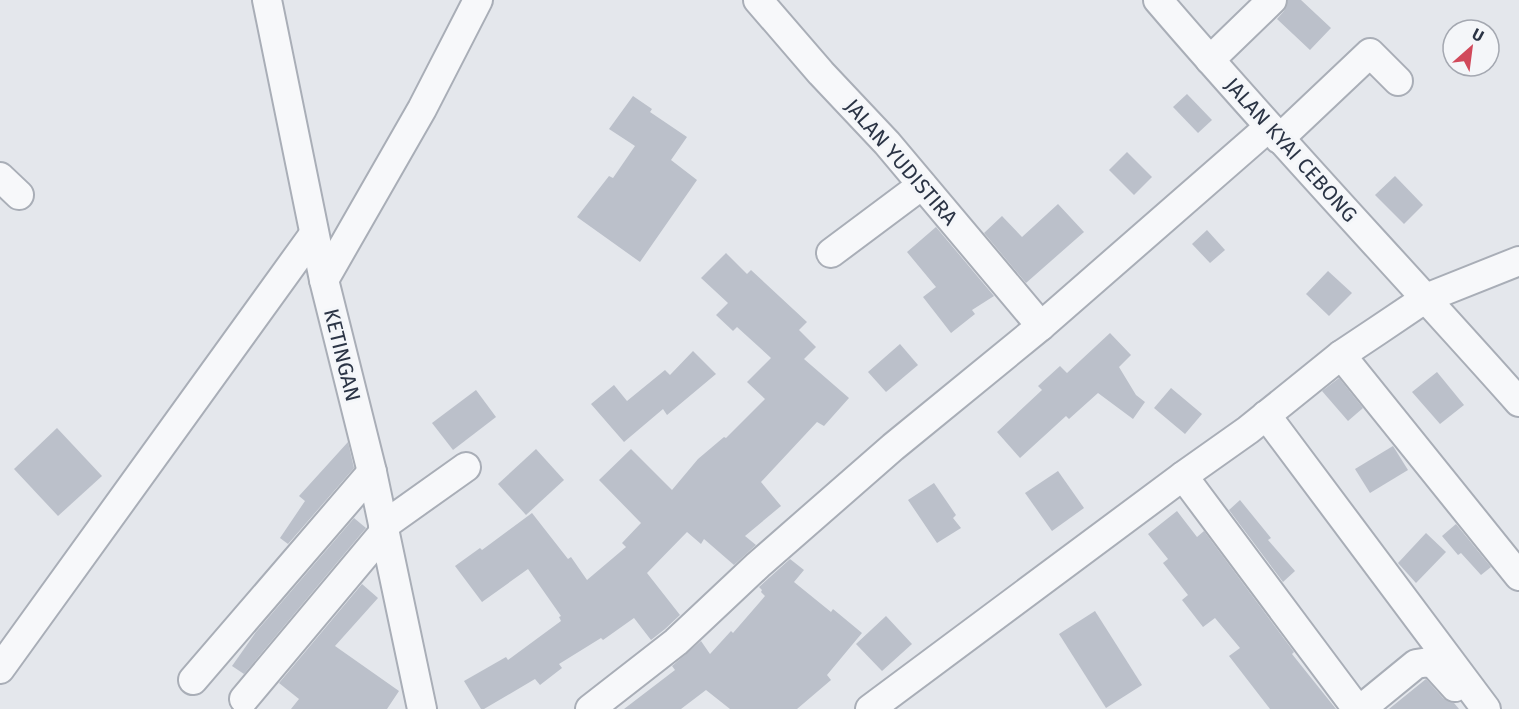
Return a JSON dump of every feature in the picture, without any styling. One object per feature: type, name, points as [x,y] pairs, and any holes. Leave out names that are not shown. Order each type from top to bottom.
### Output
[{"type":"street","name":"KETINGAN","points":[[267,0],[324,280],[372,472],[422,709]]},
{"type":"street","points":[[324,280],[423,109],[478,0]]},
{"type":"street","name":"JALAN YUDISTIRA","points":[[758,0],[922,185],[1041,326]]},
{"type":"street","name":"JALAN KYAI CEBONG","points":[[1158,0],[1274,133],[1519,402]]},
{"type":"street","points":[[1209,60],[1272,0]]},
{"type":"street","points":[[590,709],[676,642],[758,565],[893,447],[1370,53],[1398,81]]},
{"type":"street","points":[[831,253],[922,185]]},
{"type":"street","points":[[0,669],[314,234]]},
{"type":"street","points":[[870,709],[1248,430],[1341,355],[1426,298],[1519,261]]},
{"type":"street","points":[[1341,355],[1519,576]]},
{"type":"street","points":[[1266,415],[1486,709]]},
{"type":"street","points":[[244,699],[383,529],[466,467]]},
{"type":"street","points":[[193,680],[372,472]]},
{"type":"street","points":[[1183,476],[1359,709],[1416,664],[1429,662],[1436,666],[1473,709]]},
{"type":"building","points":[[1288,0],[1301,0],[1331,28],[1310,50],[1277,19],[1284,11]]},
{"type":"building","points":[[1187,94],[1212,120],[1198,133],[1173,107]]},
{"type":"building","points":[[633,96],[652,109],[650,112],[687,137],[671,160],[697,180],[640,262],[577,217],[609,176],[613,178],[635,146],[609,129]]},
{"type":"building","points":[[1127,152],[1152,177],[1134,195],[1109,170]]},
{"type":"building","points":[[1395,176],[1423,205],[1404,224],[1375,195]]},
{"type":"building","points":[[1058,204],[1084,232],[1026,283],[984,233],[1002,216],[1022,237]]},
{"type":"building","points":[[936,227],[994,296],[972,310],[975,314],[951,333],[923,297],[936,287],[907,252]]},
{"type":"building","points":[[1207,230],[1225,250],[1210,263],[1192,244]]},
{"type":"building","points":[[726,253],[747,274],[751,270],[807,322],[799,330],[816,347],[804,359],[849,398],[824,426],[817,422],[761,482],[781,506],[745,536],[756,545],[734,565],[704,539],[701,544],[687,532],[647,573],[680,615],[665,629],[651,640],[634,618],[603,640],[601,638],[559,664],[562,668],[540,685],[535,679],[481,709],[464,681],[506,657],[508,660],[561,621],[559,617],[561,616],[528,569],[482,602],[455,566],[480,548],[482,550],[532,513],[568,559],[571,557],[587,580],[626,547],[622,543],[641,523],[599,480],[631,449],[672,490],[698,459],[724,437],[726,438],[765,399],[747,382],[771,358],[737,327],[733,331],[716,315],[728,303],[701,278]]},
{"type":"building","points":[[1328,271],[1352,293],[1329,316],[1306,294]]},
{"type":"building","points":[[1110,333],[1131,355],[1119,367],[1136,395],[1145,402],[1133,419],[1098,393],[1069,419],[1066,416],[1020,458],[997,432],[1042,390],[1038,386],[1060,366],[1067,373]]},
{"type":"building","points":[[900,344],[918,365],[886,392],[868,372]]},
{"type":"building","points":[[693,351],[716,374],[667,415],[663,409],[624,442],[591,404],[614,385],[627,401],[665,370],[670,375]]},
{"type":"building","points":[[1437,372],[1464,405],[1440,424],[1412,392]]},
{"type":"building","points":[[1339,378],[1363,408],[1348,421],[1322,391]]},
{"type":"building","points":[[1171,388],[1202,414],[1185,434],[1154,408]]},
{"type":"building","points":[[476,390],[496,417],[453,450],[432,423]]},
{"type":"building","points":[[57,428],[102,476],[58,516],[14,469]]},
{"type":"building","points":[[348,442],[354,468],[288,544],[280,538],[305,501],[299,496]]},
{"type":"building","points":[[1393,446],[1408,470],[1370,493],[1355,469]]},
{"type":"building","points":[[536,449],[564,480],[526,515],[498,484]]},
{"type":"building","points":[[1058,471],[1084,508],[1052,531],[1025,493]]},
{"type":"building","points":[[934,483],[956,515],[953,518],[961,528],[937,543],[908,500]]},
{"type":"building","points":[[1240,500],[1271,538],[1268,540],[1295,571],[1283,582],[1229,510]]},
{"type":"building","points":[[1177,511],[1197,537],[1204,531],[1294,652],[1292,654],[1336,709],[1270,709],[1229,656],[1240,648],[1215,618],[1203,627],[1182,600],[1188,595],[1163,563],[1168,559],[1148,534]]},
{"type":"building","points":[[354,518],[366,528],[244,674],[232,666],[256,632]]},
{"type":"building","points":[[1456,524],[1491,567],[1481,575],[1461,553],[1458,555],[1442,536]]},
{"type":"building","points":[[1426,533],[1446,552],[1416,583],[1398,563]]},
{"type":"building","points":[[790,559],[804,570],[794,582],[862,633],[827,675],[831,680],[797,709],[730,709],[706,690],[681,709],[624,709],[675,670],[672,666],[701,641],[710,654],[731,631],[733,633],[765,596],[759,587]]},
{"type":"building","points":[[362,584],[378,598],[335,646],[399,691],[387,709],[291,709],[299,699],[279,683]]},
{"type":"building","points":[[1095,611],[1142,685],[1106,708],[1059,634]]},
{"type":"building","points":[[886,616],[912,644],[882,671],[856,644]]},
{"type":"building","points":[[1426,679],[1443,698],[1454,703],[1459,709],[1389,709]]}]
